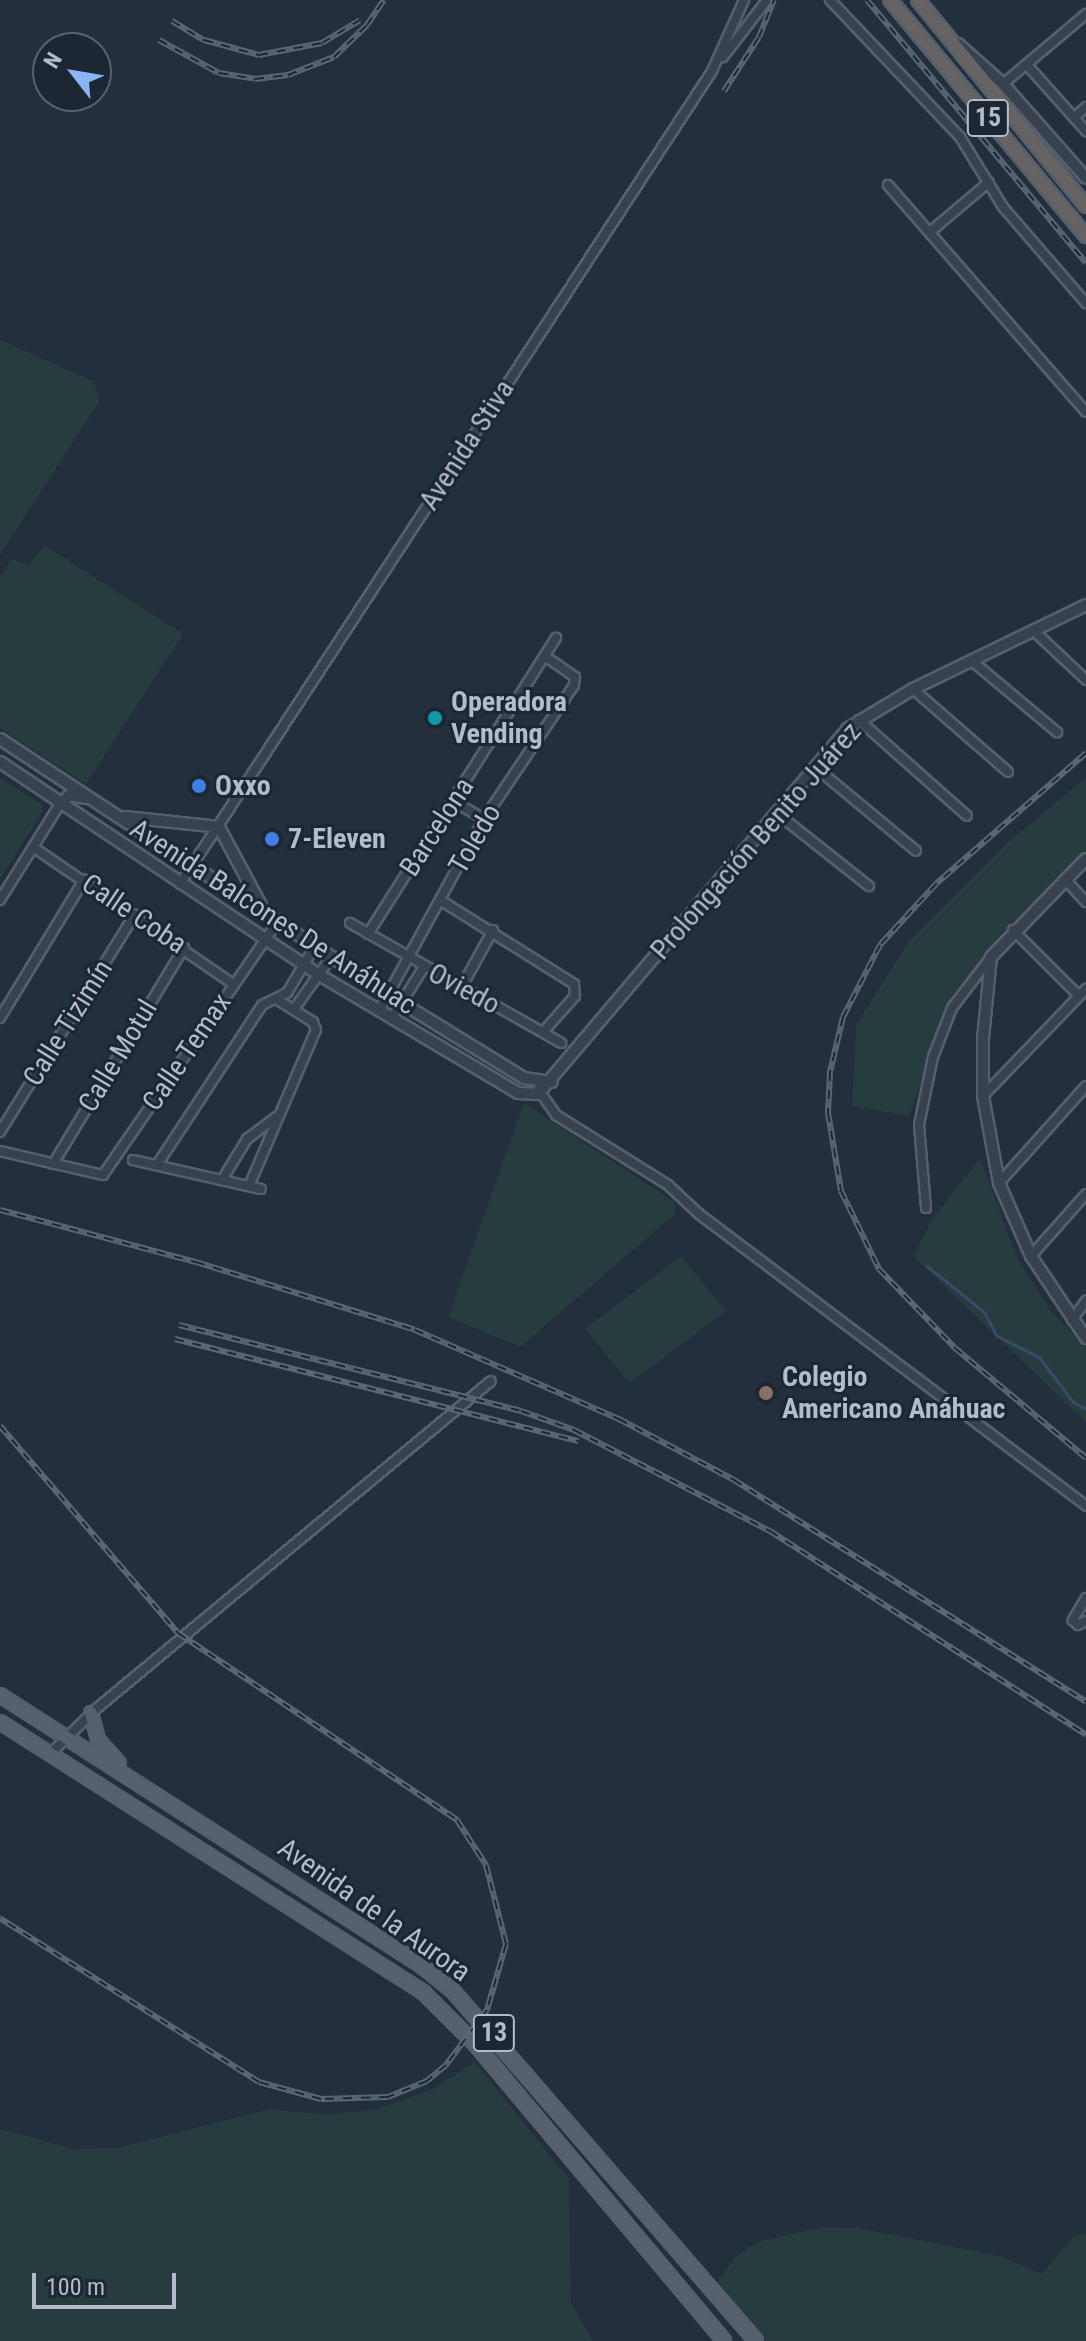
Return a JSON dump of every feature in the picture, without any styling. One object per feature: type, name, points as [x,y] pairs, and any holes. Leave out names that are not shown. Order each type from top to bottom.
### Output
[{"type":"highway","name":"15","points":[[890,0],[1086,236]]},
{"type":"highway","name":"15","points":[[918,0],[1086,206]]},
{"type":"main road","name":"Avenida de la Aurora","points":[[0,1695],[422,1966],[453,1991],[756,2341]]},
{"type":"main road","points":[[91,1713],[101,1744],[142,1785]]},
{"type":"main road","name":"Avenida de la Aurora","points":[[0,1722],[423,1992],[475,2044],[724,2341]]},
{"type":"street","name":"Avenida Stiva","points":[[180,884],[712,71],[744,0]]},
{"type":"street","points":[[712,71],[767,0]]},
{"type":"street","points":[[830,0],[901,79],[960,137],[1003,207],[1086,303]]},
{"type":"street","points":[[1003,84],[1086,14]]},
{"type":"street","points":[[954,41],[1003,84],[1086,178]]},
{"type":"street","points":[[1027,65],[1086,131]]},
{"type":"street","points":[[1074,118],[1086,107]]},
{"type":"street","points":[[930,232],[989,182]]},
{"type":"street","points":[[888,185],[1086,412]]},
{"type":"street","name":"Prolongación Benito Juárez","points":[[538,1094],[552,1082],[815,767],[859,720],[913,689],[1086,605]]},
{"type":"street","points":[[1034,631],[1086,680]]},
{"type":"street","name":"Barcelona","points":[[368,934],[556,638]]},
{"type":"street","name":"Toledo","points":[[386,993],[409,960],[484,819],[574,685],[573,675],[546,657]]},
{"type":"street","points":[[972,661],[1057,732]]},
{"type":"street","points":[[913,689],[1008,772]]},
{"type":"street","points":[[859,720],[967,816]]},
{"type":"street","name":"Avenida Balcones De Anáhuac","points":[[0,739],[386,993],[524,1078],[538,1080]]},
{"type":"street","name":"Avenida Balcones De Anáhuac","points":[[0,762],[262,940],[518,1093],[538,1094],[556,1115],[668,1185],[1086,1506]]},
{"type":"street","points":[[815,767],[916,851]]},
{"type":"street","points":[[0,900],[60,804],[72,795],[99,804]]},
{"type":"street","points":[[453,801],[484,819]]},
{"type":"street","points":[[115,814],[219,827],[264,911]]},
{"type":"street","points":[[778,814],[869,886]]},
{"type":"street","name":"Calle Coba","points":[[33,847],[233,984]]},
{"type":"street","points":[[926,1208],[919,1125],[933,1057],[952,1008],[1013,930],[1086,859]]},
{"type":"street","points":[[1065,879],[1086,902]]},
{"type":"street","points":[[0,1018],[84,880]]},
{"type":"street","points":[[440,900],[493,930],[575,987],[575,996],[543,1032]]},
{"type":"street","name":"Calle Tizimín","points":[[0,1132],[135,914]]},
{"type":"street","name":"Calle Temax","points":[[53,1164],[91,1175],[105,1172],[262,940],[279,920]]},
{"type":"street","name":"Oviedo","points":[[350,923],[409,960],[462,986],[561,1043]]},
{"type":"street","points":[[462,986],[493,930]]},
{"type":"street","points":[[983,1096],[1082,992],[1013,930]]},
{"type":"street","points":[[279,1001],[315,946]]},
{"type":"street","name":"Calle Motul","points":[[53,1164],[184,948]]},
{"type":"street","points":[[294,1009],[316,973],[332,956]]},
{"type":"street","points":[[991,957],[983,1096],[999,1183],[1031,1256],[1086,1338]]},
{"type":"street","points":[[396,1018],[424,967]]},
{"type":"street","points":[[377,1007],[386,993]]},
{"type":"street","points":[[157,1165],[262,1005],[279,1001],[313,1022],[316,1030],[276,1117],[249,1186]]},
{"type":"street","points":[[538,1094],[538,1080],[552,1082]]},
{"type":"street","points":[[999,1183],[1086,1086]]},
{"type":"street","points":[[222,1180],[247,1139],[276,1117]]},
{"type":"street","points":[[0,1151],[53,1164]]},
{"type":"street","points":[[133,1160],[261,1189]]},
{"type":"street","points":[[1031,1256],[1086,1194]]},
{"type":"street","points":[[1072,1320],[1086,1301]]},
{"type":"street","points":[[51,1753],[91,1713],[491,1381]]},
{"type":"street","points":[[1086,1598],[1073,1620],[1078,1625],[1086,1621]]},
{"type":"green space","points":[[0,340],[93,381],[100,400],[0,555]]},
{"type":"green space","points":[[44,545],[183,634],[86,784],[0,728],[0,577],[11,559],[29,566]]},
{"type":"green space","points":[[0,778],[41,804],[43,811],[0,879]]},
{"type":"green space","points":[[1086,778],[1086,853],[1014,921],[951,997],[909,1116],[852,1106],[856,1025],[909,941],[1006,844]]},
{"type":"green space","points":[[524,1103],[673,1201],[676,1213],[520,1347],[448,1317]]},
{"type":"green space","points":[[980,1158],[1017,1258],[1051,1311],[1086,1348],[1086,1422],[913,1256],[934,1217]]},
{"type":"green space","points":[[681,1256],[726,1311],[630,1383],[585,1329]]},
{"type":"green space","points":[[475,2062],[569,2179],[571,2303],[593,2341],[0,2341],[0,2129],[74,2149],[117,2148],[270,2109],[328,2115],[378,2109],[433,2089]]},
{"type":"green space","points":[[822,2227],[857,2228],[1000,2256],[1042,2274],[1075,2235],[1086,2235],[1086,2341],[766,2341],[716,2283],[736,2256],[758,2242]]},
{"type":"waterway","points":[[927,1266],[984,1312],[997,1336],[1039,1357],[1073,1402],[1086,1409]]},
{"type":"railway","points":[[159,40],[219,73],[255,79],[288,75],[334,57],[367,25],[384,0]]},
{"type":"railway","points":[[724,91],[759,37],[774,0]]},
{"type":"railway","points":[[867,0],[1086,263]]},
{"type":"railway","points":[[172,21],[204,40],[259,55],[322,43],[360,20]]},
{"type":"railway","points":[[1086,753],[936,884],[880,945],[843,1017],[830,1072],[828,1113],[841,1191],[879,1269],[955,1348],[1086,1458]]},
{"type":"railway","points":[[0,1210],[196,1262],[415,1330],[619,1419],[734,1480],[1086,1702]]},
{"type":"railway","points":[[179,1325],[521,1411],[574,1430],[770,1531],[1086,1735]]},
{"type":"railway","points":[[175,1339],[578,1441]]},
{"type":"railway","points":[[0,1426],[178,1633],[457,1820],[486,1865],[506,1944],[487,2010],[446,2065],[427,2081],[388,2097],[321,2099],[259,2082],[0,1918]]},
{"type":"place","name":"Operadora Vending","points":[[435,718]]},
{"type":"place","name":"Oxxo","points":[[199,786]]},
{"type":"place","name":"7-Eleven","points":[[272,839]]},
{"type":"place","name":"Colegio Americano Anáhuac","points":[[766,1393]]}]
